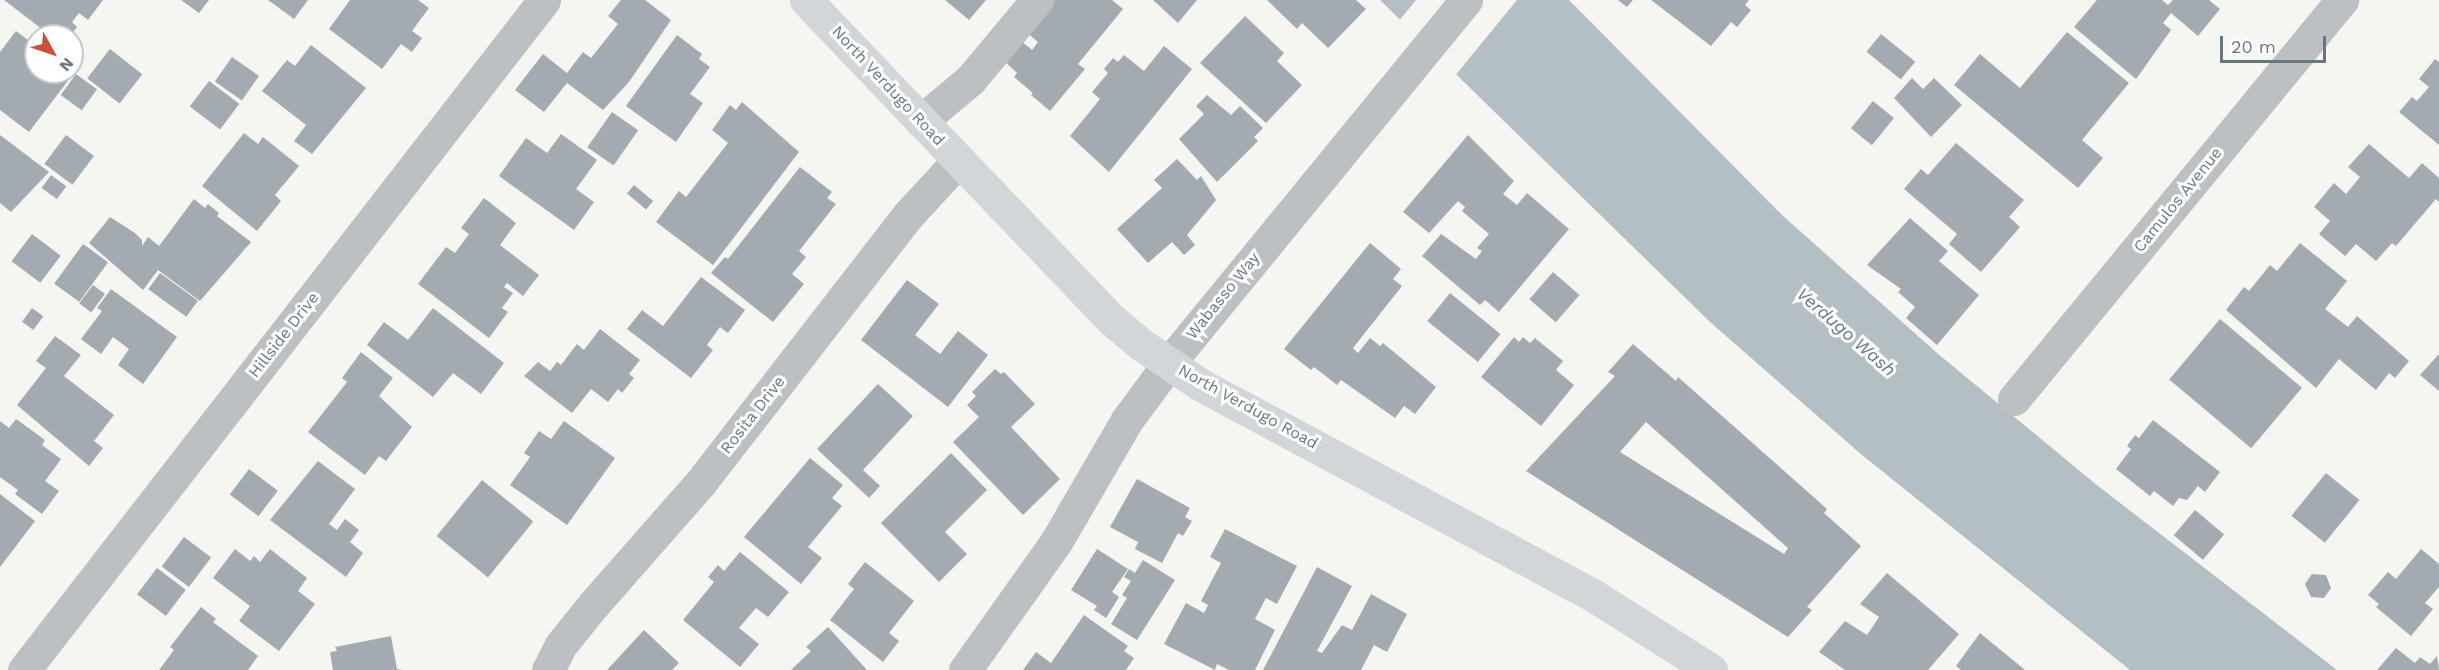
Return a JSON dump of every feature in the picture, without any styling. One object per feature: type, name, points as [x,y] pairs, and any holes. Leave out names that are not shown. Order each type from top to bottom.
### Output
[{"type":"main road","name":"North Verdugo Road","points":[[806,0],[1112,320],[1169,363],[1201,385],[1591,594],[1711,670]]},
{"type":"street","name":"Hillside Drive","points":[[24,670],[544,0]]},
{"type":"street","points":[[921,121],[969,80],[1036,0]]},
{"type":"street","name":"Wabasso Way","points":[[965,670],[1056,542],[1127,420],[1169,363],[1466,0]]},
{"type":"street","name":"Camulos Avenue","points":[[2014,399],[2342,0]]},
{"type":"street","name":"Rosita Drive","points":[[548,670],[560,646],[592,605],[701,482],[909,214],[958,160]]},
{"type":"water","name":"Verdugo Wash","points":[[1380,0],[1569,0],[1783,216],[1937,353],[2098,486],[2337,670],[2130,670],[1862,455],[1709,321]]},
{"type":"pier","points":[[1416,0],[1517,0],[1454,77],[1398,22]]},
{"type":"building","points":[[4,0],[103,0],[88,20],[79,13],[72,22],[74,24],[35,24]]},
{"type":"building","points":[[181,0],[209,0],[199,13]]},
{"type":"building","points":[[268,0],[308,0],[294,19]]},
{"type":"building","points":[[350,0],[418,0],[429,8],[412,31],[422,38],[412,52],[401,44],[382,69],[329,29]]},
{"type":"building","points":[[621,0],[645,0],[671,20],[629,82],[603,110],[567,83],[544,112],[515,90],[543,54],[567,73],[583,52],[591,58],[618,24],[608,16]]},
{"type":"building","points":[[945,0],[986,0],[969,20]]},
{"type":"building","points":[[1050,0],[1112,0],[1123,9],[1078,64],[1085,69],[1050,111],[1014,77],[1017,73],[999,56],[1015,36],[1032,50],[1038,42],[1025,31]]},
{"type":"building","points":[[1153,0],[1197,0],[1178,23]]},
{"type":"building","points":[[1267,0],[1356,0],[1366,9],[1328,48],[1302,23],[1297,29]]},
{"type":"building","points":[[1618,0],[1633,0],[1627,7]]},
{"type":"building","points":[[1651,0],[1749,0],[1745,5],[1751,10],[1737,27],[1731,22],[1711,46]]},
{"type":"building","points":[[2097,0],[2162,0],[2168,5],[2173,0],[2209,0],[2220,9],[2198,36],[2171,13],[2163,23],[2171,30],[2136,79],[2074,27]]},
{"type":"building","points":[[1245,16],[1284,53],[1277,61],[1302,85],[1266,123],[1200,63]]},
{"type":"building","points":[[16,31],[24,37],[24,84],[65,84],[29,132],[0,110],[0,52]]},
{"type":"building","points":[[2067,32],[2129,83],[2082,140],[2103,158],[2078,188],[1954,85],[1980,54],[2020,88]]},
{"type":"building","points":[[1881,34],[1915,62],[1901,80],[1867,52]]},
{"type":"building","points":[[677,35],[702,54],[699,59],[710,67],[690,94],[703,103],[676,142],[626,106]]},
{"type":"building","points":[[311,45],[366,88],[312,154],[294,141],[306,125],[262,91],[287,60],[295,66]]},
{"type":"building","points":[[1164,46],[1192,69],[1109,172],[1070,136],[1100,99],[1092,92],[1108,73],[1104,69],[1113,58],[1118,62],[1124,55],[1144,71]]},
{"type":"building","points":[[110,49],[142,74],[120,103],[87,78]]},
{"type":"building","points":[[232,57],[259,76],[242,101],[215,82]]},
{"type":"building","points":[[2435,59],[2439,62],[2439,145],[2399,112],[2412,97],[2417,101],[2429,87],[2419,79]]},
{"type":"building","points":[[1912,78],[1923,89],[1934,78],[1962,105],[1931,137],[1894,98]]},
{"type":"building","points":[[84,80],[97,89],[82,110],[61,95],[69,84],[84,84]]},
{"type":"building","points":[[209,81],[239,104],[220,129],[190,107]]},
{"type":"building","points":[[1207,95],[1231,115],[1240,106],[1263,128],[1254,137],[1258,141],[1217,182],[1179,139],[1204,114],[1196,106]]},
{"type":"building","points":[[1873,101],[1894,118],[1872,145],[1851,128]]},
{"type":"building","points":[[742,102],[799,152],[713,265],[656,222],[679,191],[686,197],[728,143],[712,130],[730,105],[736,110]]},
{"type":"building","points":[[612,112],[638,130],[614,166],[587,147]]},
{"type":"building","points":[[244,133],[258,144],[263,137],[299,166],[275,195],[281,201],[257,231],[202,186]]},
{"type":"building","points":[[561,134],[597,160],[576,189],[594,202],[574,230],[499,176],[526,138],[547,153]]},
{"type":"building","points":[[0,135],[49,172],[11,212],[0,203]]},
{"type":"building","points":[[66,135],[94,156],[72,185],[44,164]]},
{"type":"building","points":[[1468,135],[1514,181],[1503,194],[1517,205],[1527,193],[1569,229],[1499,312],[1485,300],[1480,305],[1422,256],[1441,234],[1476,259],[1482,251],[1477,248],[1489,234],[1462,211],[1465,207],[1458,201],[1429,233],[1403,212]]},
{"type":"building","points":[[1956,143],[2024,200],[2009,217],[2020,227],[1981,272],[1949,244],[1957,234],[1904,189],[1921,169],[1928,175]]},
{"type":"building","points":[[2369,144],[2409,178],[2422,163],[2439,178],[2439,202],[2436,199],[2396,246],[2392,243],[2376,261],[2356,244],[2345,256],[2319,234],[2330,221],[2314,207],[2334,183],[2346,194],[2360,177],[2348,167]]},
{"type":"building","points":[[1177,159],[1197,180],[1201,176],[1216,200],[1187,235],[1195,245],[1184,255],[1172,242],[1148,263],[1117,229],[1162,188],[1154,180]]},
{"type":"building","points":[[800,167],[832,192],[827,198],[836,204],[799,251],[806,257],[792,274],[804,284],[773,322],[711,273],[725,257],[728,259]]},
{"type":"building","points":[[51,175],[66,186],[57,199],[42,188]]},
{"type":"building","points":[[634,185],[653,201],[646,209],[627,193]]},
{"type":"building","points":[[484,198],[516,223],[500,245],[539,275],[523,296],[507,283],[504,287],[513,293],[502,308],[508,312],[489,338],[418,284],[446,247],[455,253],[469,234],[461,228]]},
{"type":"building","points":[[194,199],[205,208],[208,204],[219,213],[217,216],[251,242],[200,301],[158,270],[143,290],[89,243],[110,217],[135,233],[142,240],[142,246],[148,237],[159,246]]},
{"type":"building","points":[[1910,218],[1948,251],[1939,261],[1979,295],[1937,345],[1906,318],[1915,307],[1898,292],[1901,289],[1867,265]]},
{"type":"building","points":[[32,234],[61,256],[40,283],[12,261]]},
{"type":"building","points":[[1370,243],[1401,269],[1393,279],[1402,286],[1353,348],[1358,353],[1370,338],[1380,346],[1383,343],[1436,387],[1415,414],[1404,406],[1395,418],[1341,380],[1337,385],[1314,367],[1311,370],[1284,349]]},
{"type":"building","points":[[2300,243],[2347,281],[2325,309],[2348,327],[2357,316],[2409,361],[2395,378],[2389,373],[2376,390],[2339,359],[2316,388],[2226,310],[2244,287],[2249,291],[2270,265],[2277,271]]},
{"type":"building","points":[[83,244],[108,262],[79,302],[54,284]]},
{"type":"building","points":[[1553,272],[1579,295],[1556,322],[1529,299]]},
{"type":"building","points":[[160,273],[198,301],[186,317],[148,289]]},
{"type":"building","points":[[701,277],[745,310],[728,333],[720,327],[707,345],[713,350],[691,378],[627,329],[642,310],[663,326]]},
{"type":"building","points":[[907,280],[939,304],[915,335],[940,354],[958,331],[988,355],[948,407],[861,340]]},
{"type":"building","points":[[93,285],[105,294],[91,312],[79,303]]},
{"type":"building","points":[[111,289],[177,337],[143,384],[118,365],[129,349],[113,337],[101,354],[81,339],[102,311],[97,308]]},
{"type":"building","points":[[1450,293],[1501,334],[1478,362],[1427,321]]},
{"type":"building","points":[[32,308],[43,316],[33,330],[22,322]]},
{"type":"building","points":[[433,308],[504,363],[481,394],[453,373],[433,397],[367,345],[384,322],[408,340]]},
{"type":"building","points":[[2220,319],[2302,388],[2251,448],[2169,380]]},
{"type":"building","points":[[600,329],[640,360],[629,374],[634,378],[622,393],[618,389],[608,402],[591,389],[572,413],[524,376],[538,362],[550,371],[557,362],[561,365],[577,344],[584,350]]},
{"type":"building","points":[[55,336],[81,355],[64,376],[114,415],[94,441],[103,448],[89,466],[17,405],[46,368],[36,361]]},
{"type":"building","points":[[1514,337],[1519,342],[1523,337],[1530,343],[1535,338],[1563,361],[1556,370],[1574,385],[1541,426],[1481,377]]},
{"type":"building","points":[[1633,344],[1676,381],[1678,377],[1827,509],[1824,513],[1861,546],[1807,607],[1812,610],[1788,637],[1526,471],[1615,376],[1608,372]],"holes":[[[1646,422],[1788,548],[1784,554],[1620,452]]]},
{"type":"building","points":[[361,352],[393,378],[379,396],[412,427],[386,461],[379,456],[365,475],[308,432],[347,382],[342,378]]},
{"type":"building","points":[[2439,354],[2439,391],[2420,375]]},
{"type":"building","points":[[995,369],[1001,374],[1004,372],[1035,404],[1011,427],[1060,479],[1023,515],[953,442],[979,417],[967,405],[976,396],[972,392]]},
{"type":"building","points":[[878,384],[913,416],[863,470],[880,486],[869,498],[817,449]]},
{"type":"building","points":[[16,419],[45,440],[42,445],[61,459],[45,481],[59,491],[42,514],[15,494],[18,490],[0,477],[0,421],[9,428]]},
{"type":"building","points":[[2153,420],[2220,472],[2205,492],[2198,486],[2187,500],[2179,498],[2173,506],[2154,491],[2150,496],[2116,469],[2131,449],[2127,446],[2135,435],[2139,438]]},
{"type":"building","points":[[564,421],[615,458],[567,525],[510,485],[530,457],[524,453],[539,431],[551,439]]},
{"type":"building","points":[[951,453],[987,490],[945,532],[967,554],[939,582],[881,523]]},
{"type":"building","points":[[810,458],[843,485],[832,498],[842,506],[808,547],[822,558],[801,584],[744,537]]},
{"type":"building","points":[[318,461],[355,489],[329,524],[337,530],[345,519],[359,530],[350,542],[363,553],[346,577],[270,520]]},
{"type":"building","points":[[249,469],[278,491],[258,516],[230,495]]},
{"type":"building","points":[[2326,473],[2359,500],[2325,543],[2291,516]]},
{"type":"building","points":[[1137,479],[1190,508],[1185,517],[1192,521],[1183,536],[1178,533],[1162,563],[1135,549],[1138,542],[1110,527]]},
{"type":"building","points":[[482,480],[533,522],[488,577],[437,536]]},
{"type":"building","points":[[0,494],[35,521],[0,567]]},
{"type":"building","points":[[2195,510],[2224,534],[2203,560],[2174,535]]},
{"type":"building","points":[[1225,529],[1297,566],[1277,604],[1266,598],[1255,619],[1275,630],[1255,670],[1229,670],[1217,664],[1215,670],[1164,644],[1186,603],[1204,613],[1208,605],[1201,601],[1221,563],[1210,557]]},
{"type":"building","points":[[184,537],[211,557],[189,587],[162,567]]},
{"type":"building","points":[[235,549],[250,561],[254,556],[260,562],[270,549],[307,578],[298,591],[315,604],[279,651],[239,621],[250,606],[213,578]]},
{"type":"building","points":[[1097,549],[1128,569],[1112,592],[1119,597],[1106,618],[1094,610],[1097,606],[1071,590]]},
{"type":"building","points":[[2421,549],[2439,564],[2439,587],[2425,603],[2433,609],[2411,636],[2376,607],[2379,604],[2368,595],[2388,572],[2396,579]]},
{"type":"building","points":[[740,552],[789,592],[768,617],[756,608],[739,628],[759,644],[740,667],[683,620],[714,582],[708,577],[718,565],[724,571]]},
{"type":"building","points":[[1143,560],[1175,580],[1137,640],[1111,624],[1127,598],[1122,595],[1131,581],[1124,577],[1129,569],[1135,573]]},
{"type":"building","points":[[865,562],[914,601],[889,633],[899,641],[883,662],[830,620],[854,589],[848,584]]},
{"type":"building","points":[[1317,567],[1352,586],[1317,651],[1322,653],[1342,625],[1352,630],[1371,594],[1407,614],[1387,652],[1374,645],[1361,670],[1263,670]]},
{"type":"building","points":[[157,568],[186,590],[166,616],[137,594]]},
{"type":"building","points":[[1887,573],[1959,634],[1928,670],[1845,670],[1819,652],[1845,621],[1867,635],[1879,617],[1860,604]]},
{"type":"building","points":[[2312,574],[2326,575],[2331,588],[2324,598],[2311,597],[2305,584]]},
{"type":"building","points":[[201,607],[216,619],[213,622],[258,656],[248,670],[159,670],[174,650],[170,647]]},
{"type":"building","points":[[1084,615],[1128,646],[1124,651],[1134,658],[1126,670],[1023,670],[1036,652],[1051,663]]},
{"type":"building","points":[[828,627],[867,670],[791,670],[811,651],[806,647]]},
{"type":"building","points":[[644,630],[679,663],[672,670],[607,670]]},
{"type":"building","points":[[1980,633],[2025,670],[1961,670],[1956,666]]},
{"type":"building","points":[[391,636],[397,669],[404,670],[333,670],[330,652],[337,651],[335,647]]},
{"type":"building","points":[[2396,648],[2415,663],[2420,657],[2430,664],[2437,656],[2439,670],[2377,670]]}]
